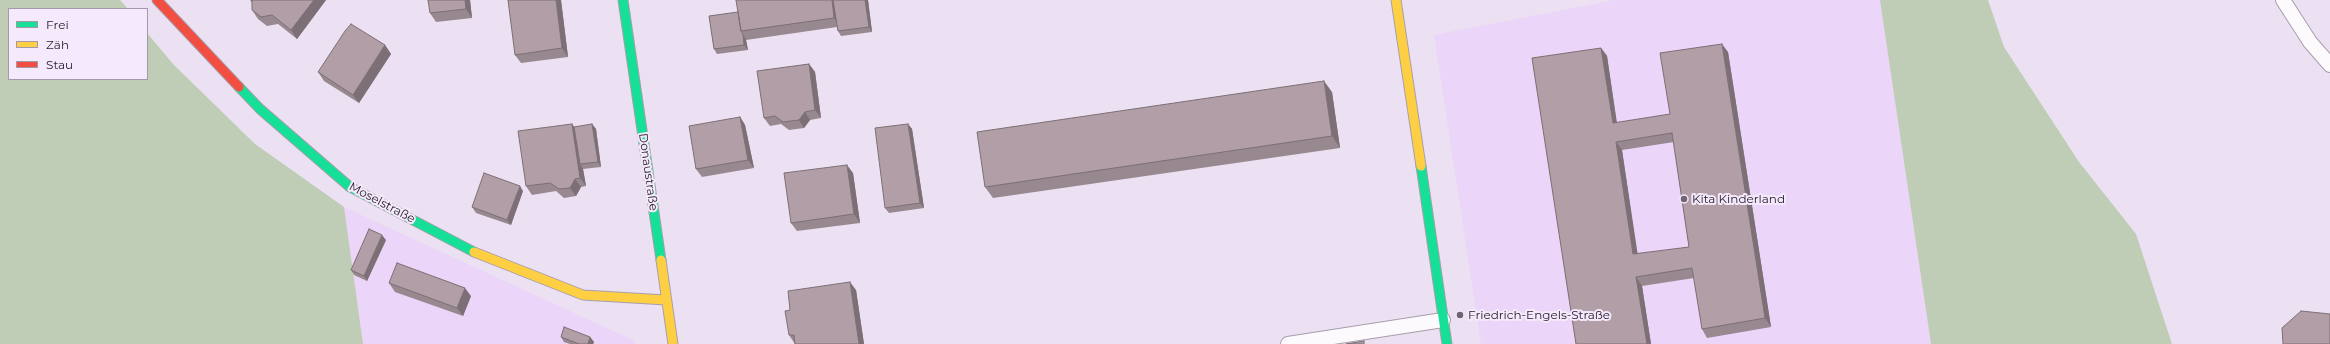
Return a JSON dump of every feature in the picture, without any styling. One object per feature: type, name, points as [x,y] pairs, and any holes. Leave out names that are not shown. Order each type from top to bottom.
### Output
[{"type":"street","name":"Moselstraße","points":[[157,0],[168,14],[260,109],[350,187],[475,252],[584,295],[666,300]]},
{"type":"street","name":"Donaustraße","points":[[623,0],[673,344]]},
{"type":"street","points":[[1396,0],[1447,344]]},
{"type":"lane","points":[[2283,0],[2310,42],[2330,65]]},
{"type":"lane","points":[[1288,344],[1443,320]]},
{"type":"shaded area","name":"Kita Kinderland","points":[[1614,0],[1880,0],[1931,344],[1481,344],[1434,35]]},
{"type":"shaded area","points":[[344,207],[635,341],[635,344],[363,344]]},
{"type":"green space","points":[[0,0],[120,0],[127,8],[8,8],[8,80],[148,80],[148,34],[174,65],[255,144],[344,207],[363,344],[0,344]]},
{"type":"green space","points":[[1880,0],[1988,0],[2004,47],[2079,162],[2136,234],[2172,344],[1931,344]]},
{"type":"building","points":[[252,0],[314,0],[291,30],[272,15],[261,17],[252,10]]},
{"type":"building","points":[[428,0],[465,0],[466,9],[430,13]]},
{"type":"building","points":[[508,0],[556,0],[562,48],[515,55]]},
{"type":"building","points":[[736,0],[832,0],[834,18],[741,31]]},
{"type":"building","points":[[833,0],[865,0],[869,27],[838,31]]},
{"type":"building","points":[[738,12],[744,45],[714,49],[709,16]]},
{"type":"building","points":[[351,24],[385,45],[353,95],[318,72]]},
{"type":"building","points":[[1722,44],[1765,318],[1702,329],[1692,268],[1636,277],[1647,344],[1576,344],[1532,58],[1601,48],[1613,123],[1670,114],[1660,53]],"holes":[[[1672,133],[1689,247],[1633,254],[1616,142]]]},
{"type":"building","points":[[809,64],[815,110],[805,112],[799,120],[783,122],[775,116],[764,118],[757,71]]},
{"type":"building","points":[[1324,81],[1332,136],[985,187],[977,132]]},
{"type":"building","points":[[740,117],[748,160],[696,169],[689,126]]},
{"type":"building","points":[[572,124],[580,178],[575,179],[570,188],[559,189],[550,183],[526,186],[518,131]]},
{"type":"building","points":[[592,124],[598,162],[580,164],[574,127]]},
{"type":"building","points":[[908,124],[920,203],[885,208],[875,128]]},
{"type":"building","points":[[847,165],[854,214],[791,223],[784,173]]},
{"type":"building","points":[[484,173],[520,186],[507,220],[472,207]]},
{"type":"building","points":[[369,229],[382,235],[364,276],[351,270]]},
{"type":"building","points":[[397,263],[465,288],[457,308],[389,283]]},
{"type":"building","points":[[850,282],[859,344],[795,344],[794,335],[789,335],[785,311],[790,310],[788,291]]},
{"type":"building","points":[[2301,311],[2330,314],[2330,344],[2283,344],[2282,328]]},
{"type":"building","points":[[564,327],[590,337],[588,344],[579,344],[561,337]]},
{"type":"building","points":[[1364,341],[1364,344],[1346,344]]},
{"type":"traffic: fast","points":[[623,0],[661,260]]},
{"type":"traffic: fast","points":[[239,87],[260,109],[350,187],[474,252]]},
{"type":"traffic: fast","points":[[1421,166],[1447,344]]},
{"type":"traffic: slow","points":[[1396,0],[1421,166]]},
{"type":"traffic: slow","points":[[474,252],[583,295],[666,300]]},
{"type":"traffic: slow","points":[[661,260],[673,344]]},
{"type":"traffic: jam","points":[[157,0],[239,87]]},
{"type":"place","name":"Kita Kinderland","points":[[1684,199]]},
{"type":"place","name":"Friedrich-Engels-Straße","points":[[1460,315]]}]
